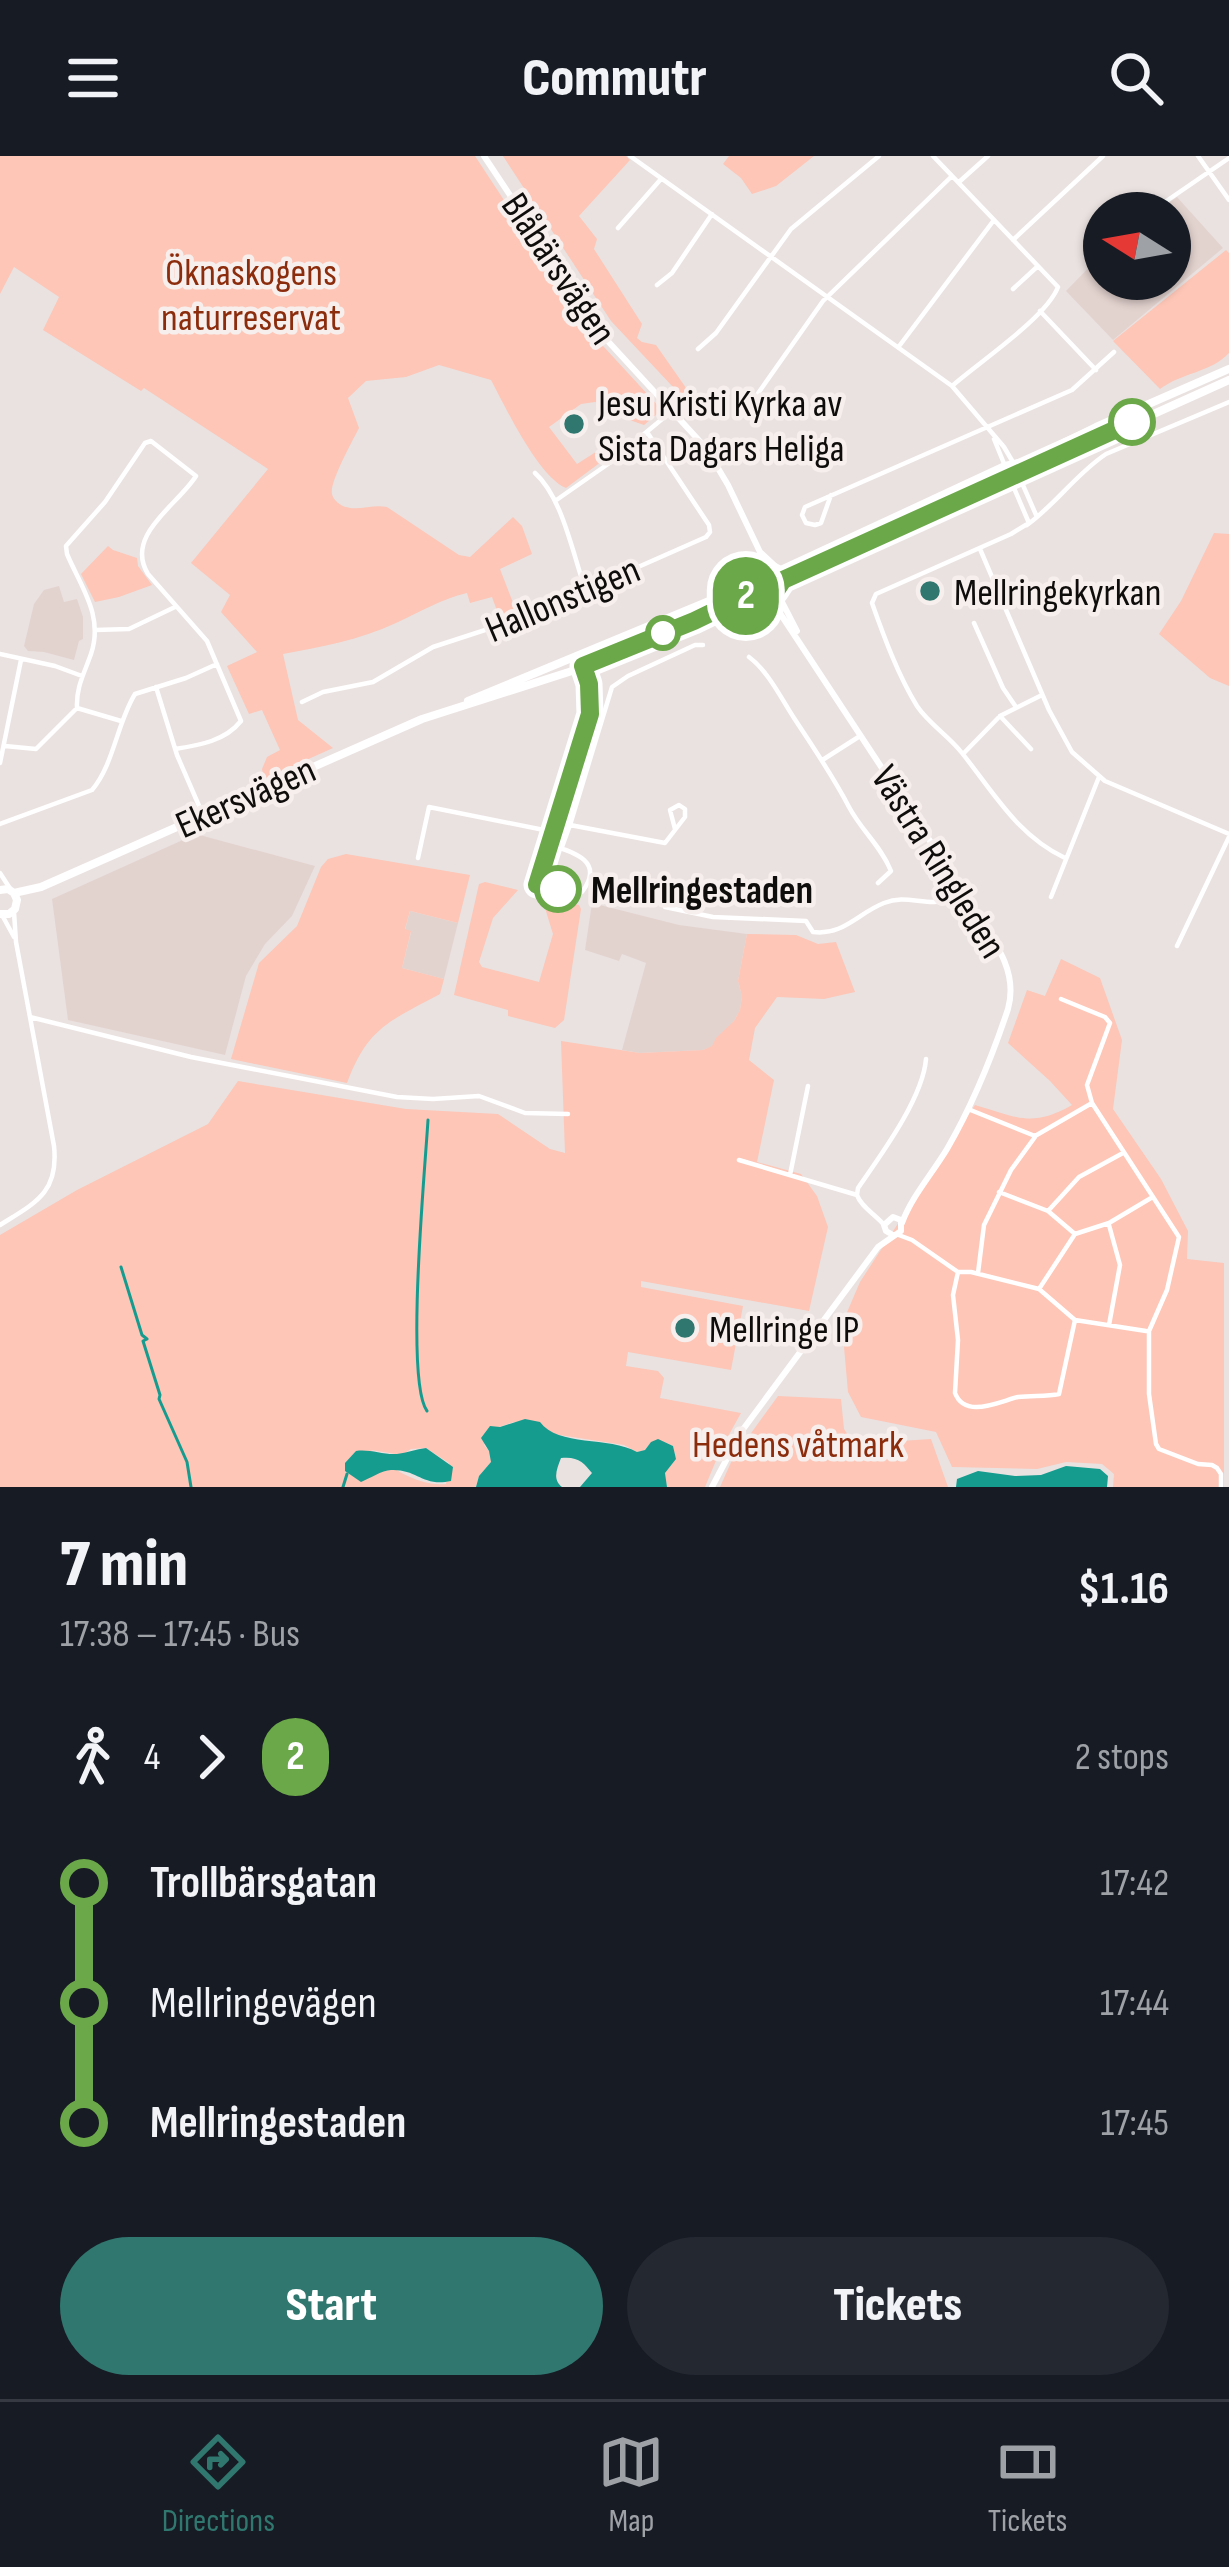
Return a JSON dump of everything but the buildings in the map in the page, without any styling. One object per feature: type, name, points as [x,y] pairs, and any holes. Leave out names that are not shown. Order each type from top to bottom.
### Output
[{"type":"main road","points":[[780,576],[767,565],[759,571],[757,584],[775,592],[780,576],[1229,369]]},
{"type":"main road","points":[[1012,470],[1229,380]]},
{"type":"main road","name":"Ekersvägen","points":[[578,662],[726,594],[759,571]]},
{"type":"main road","name":"Ekersvägen","points":[[15,909],[41,887],[203,814],[451,709],[764,591]]},
{"type":"main road","name":"Ekersvägen","points":[[8,891],[41,887]]},
{"type":"main road","points":[[1,914],[15,909],[17,900],[8,891]]},
{"type":"street","name":"Blåbärsvägen","points":[[484,156],[605,338],[716,464],[760,552],[780,576]]},
{"type":"street","points":[[630,156],[952,386],[992,434],[1033,520]]},
{"type":"street","points":[[698,349],[716,333],[791,229],[879,156]]},
{"type":"street","points":[[933,156],[1058,287],[1040,311],[952,386]]},
{"type":"street","points":[[959,182],[988,156]]},
{"type":"street","points":[[1013,240],[1103,156]]},
{"type":"street","points":[[1198,156],[1229,200]]},
{"type":"street","points":[[1178,192],[1229,158]]},
{"type":"street","points":[[739,411],[754,399],[837,285],[952,176]]},
{"type":"street","points":[[618,228],[662,178]]},
{"type":"street","points":[[657,285],[670,277],[712,214]]},
{"type":"street","points":[[899,347],[994,220]]},
{"type":"street","points":[[1013,290],[1038,266]]},
{"type":"street","points":[[1040,311],[1096,370]]},
{"type":"street","points":[[831,495],[821,523],[806,523],[805,507],[831,495],[986,427],[1072,390],[1114,352]]},
{"type":"street","points":[[1065,858],[1042,846],[1011,818],[963,754],[915,703],[872,603],[876,594],[1019,530],[1106,454],[1229,403]]},
{"type":"street","points":[[555,501],[673,410]]},
{"type":"street","name":"Hallonstigen","points":[[302,702],[322,692],[373,682],[433,647],[525,617],[706,537],[709,525],[647,432]]},
{"type":"street","points":[[5,746],[36,749],[77,709],[76,695],[93,650],[95,630],[92,603],[67,546],[105,502],[145,443],[152,442],[196,476],[152,526],[142,553],[146,571],[207,640],[240,724],[213,742],[175,749]]},
{"type":"street","points":[[536,473],[555,501],[586,591]]},
{"type":"street","points":[[980,547],[1068,746],[1099,778],[1229,836],[1177,946]]},
{"type":"street","name":"Blåbärsvägen","points":[[759,571],[760,552]]},
{"type":"street","name":"Västra Ringleden","points":[[780,576],[780,598],[788,619],[1003,956],[1012,982],[1010,1002],[968,1109],[909,1205]]},
{"type":"street","name":"Västra Ringleden","points":[[764,591],[788,619]]},
{"type":"street","points":[[95,630],[129,629],[176,606]]},
{"type":"street","points":[[974,623],[1016,707]]},
{"type":"street","points":[[562,848],[612,688],[628,676],[703,645]]},
{"type":"street","points":[[0,654],[82,676]]},
{"type":"street","points":[[748,657],[778,692],[889,865],[890,873],[878,883]]},
{"type":"street","points":[[0,763],[21,660]]},
{"type":"street","points":[[550,845],[578,854],[590,868],[583,892],[537,885],[590,714],[589,684],[578,662]]},
{"type":"street","points":[[0,824],[92,790],[135,694],[218,664]]},
{"type":"street","points":[[156,687],[175,749],[203,814]]},
{"type":"street","points":[[963,754],[1000,716],[1042,694]]},
{"type":"street","points":[[77,709],[121,721]]},
{"type":"street","points":[[1000,716],[1031,748]]},
{"type":"street","points":[[822,760],[860,736]]},
{"type":"street","points":[[1051,897],[1099,778]]},
{"type":"street","points":[[418,858],[429,807],[554,832]]},
{"type":"street","points":[[570,825],[665,843],[675,829]]},
{"type":"street","points":[[0,873],[8,891]]},
{"type":"street","points":[[665,907],[713,917],[806,921],[813,932],[826,933],[887,902],[940,901],[962,894]]},
{"type":"street","points":[[0,1225],[41,1198],[55,1169],[16,942],[15,909]]},
{"type":"street","points":[[1,914],[16,942]]},
{"type":"street","points":[[1061,999],[1110,1023],[1087,1085],[1092,1103],[1179,1237],[1167,1290],[1149,1331],[1156,1444],[1217,1468],[1221,1487]]},
{"type":"street","points":[[30,1017],[190,1057],[397,1097],[479,1096],[525,1113],[568,1114]]},
{"type":"street","points":[[912,1240],[902,1224],[888,1222],[857,1195],[922,1080],[926,1059]]},
{"type":"street","points":[[790,1174],[808,1086]]},
{"type":"street","points":[[978,1274],[984,1226],[999,1192],[1035,1136],[1092,1103]]},
{"type":"street","points":[[968,1109],[1035,1136]]},
{"type":"street","points":[[1048,1211],[1079,1177],[1124,1152]]},
{"type":"street","points":[[739,1160],[857,1195]]},
{"type":"street","points":[[999,1192],[1048,1211],[1075,1234]]},
{"type":"street","points":[[1039,1289],[1075,1234],[1109,1223],[1153,1196]]},
{"type":"street","points":[[712,1487],[740,1434],[878,1246],[888,1222],[909,1205]]},
{"type":"street","points":[[878,1246],[895,1235],[909,1205]]},
{"type":"street","points":[[888,1222],[895,1235],[912,1240],[958,1272],[1039,1289],[1075,1320],[1149,1331]]},
{"type":"street","points":[[1109,1223],[1120,1265],[1109,1325]]},
{"type":"street","points":[[958,1272],[953,1295],[958,1340],[955,1394],[960,1404],[984,1407],[1024,1396],[1060,1394],[1075,1320]]},
{"type":"shaded area","points":[[1191,213],[1223,248],[1191,275]]},
{"type":"shaded area","points":[[1083,274],[1083,300],[1161,300],[1113,340],[1066,291]]},
{"type":"shaded area","points":[[59,586],[64,602],[77,599],[83,617],[83,639],[74,660],[28,651],[24,646],[34,604],[44,590]]},
{"type":"shaded area","points":[[196,834],[315,866],[292,916],[265,944],[246,976],[225,1055],[68,1020],[52,899]]},
{"type":"shaded area","points":[[592,903],[679,925],[747,934],[738,981],[740,1010],[713,1046],[640,1053],[622,1050],[646,963],[622,954],[619,961],[585,950]]},
{"type":"shaded area","points":[[410,911],[458,923],[444,979],[402,968],[411,932],[405,930]]},
{"type":"green space","name":"Öknaskogens naturreservat","points":[[0,156],[475,156],[592,334],[662,410],[644,425],[605,405],[581,404],[549,427],[577,464],[602,448],[609,456],[566,488],[534,456],[491,380],[439,365],[406,377],[366,381],[348,398],[359,428],[334,481],[334,498],[351,508],[387,507],[459,555],[470,557],[513,517],[522,526],[532,554],[500,569],[517,613],[500,619],[492,597],[470,603],[467,593],[368,634],[283,654],[298,720],[333,748],[264,779],[267,757],[280,750],[262,710],[249,714],[227,666],[257,652],[221,612],[230,595],[191,563],[268,469],[144,388],[141,391],[43,330],[59,297],[14,267],[0,294]]},
{"type":"green space","points":[[503,156],[626,156],[630,160],[579,216],[597,239],[594,249],[642,324],[637,338],[656,345],[704,420],[611,321]]},
{"type":"green space","points":[[729,156],[814,156],[776,186],[752,194],[723,164]]},
{"type":"green space","points":[[1226,250],[1229,253],[1229,353],[1160,389],[1113,341],[1164,300],[1191,300],[1191,278]]},
{"type":"green space","points":[[1214,533],[1229,534],[1229,686],[1210,678],[1159,634]]},
{"type":"green space","points":[[108,546],[137,558],[152,585],[95,602],[81,574]]},
{"type":"green space","points":[[346,854],[470,875],[458,923],[410,911],[405,929],[411,931],[402,968],[444,979],[440,994],[372,1037],[347,1083],[231,1059],[259,963],[297,926],[321,867],[328,859]]},
{"type":"green space","points":[[479,884],[518,890],[493,918],[479,962],[482,967],[539,982],[553,934],[541,895],[581,909],[564,1020],[555,1028],[454,995]]},
{"type":"green space","points":[[747,934],[796,935],[818,944],[836,942],[855,992],[824,999],[777,997],[755,1028],[749,1060],[774,1080],[757,1162],[801,1174],[817,1196],[828,1227],[809,1311],[641,1281],[641,1287],[743,1306],[731,1370],[628,1352],[626,1366],[658,1371],[664,1378],[660,1398],[741,1413],[705,1487],[667,1487],[665,1473],[676,1459],[673,1446],[664,1442],[654,1441],[637,1452],[624,1445],[553,1434],[514,1422],[499,1427],[484,1445],[493,1456],[495,1447],[510,1446],[511,1454],[504,1462],[493,1460],[476,1487],[0,1487],[0,1235],[208,1124],[238,1081],[406,1109],[498,1114],[550,1149],[565,1153],[561,1041],[640,1053],[703,1050],[712,1046],[740,1010],[738,981]],"holes":[[[426,1448],[449,1463],[446,1484],[426,1482],[396,1469],[371,1450],[402,1455]]]},
{"type":"green space","points":[[1061,959],[1100,978],[1122,1040],[1113,1109],[1161,1179],[1188,1231],[1187,1259],[1224,1263],[1224,1487],[1113,1487],[1114,1474],[1102,1464],[1066,1462],[1037,1469],[952,1467],[936,1432],[861,1417],[848,1392],[842,1324],[860,1282],[975,1105],[1035,1118],[1072,1105],[1008,1043],[1027,990],[1045,996]]},
{"type":"green space","name":"Hedens våtmark","points":[[778,1396],[841,1399],[844,1429],[854,1444],[931,1439],[948,1487],[720,1487],[733,1458]]},
{"type":"water","points":[[525,1419],[540,1422],[559,1435],[637,1452],[658,1439],[673,1446],[676,1459],[665,1473],[667,1487],[580,1487],[592,1473],[580,1461],[561,1458],[556,1474],[562,1487],[476,1487],[491,1462],[481,1438],[490,1426]]},
{"type":"water","points":[[426,1448],[453,1467],[451,1481],[433,1482],[391,1470],[361,1482],[345,1471],[345,1463],[356,1451],[397,1454]]},
{"type":"water","points":[[1066,1466],[1100,1469],[1108,1476],[1107,1487],[956,1487],[957,1479],[978,1471],[1041,1475]]},
{"type":"waterway","points":[[427,1411],[417,1360],[417,1319],[428,1120]]},
{"type":"waterway","points":[[121,1267],[147,1339],[143,1341],[159,1399],[187,1462],[191,1487]]},
{"type":"waterway","points":[[343,1487],[347,1474]]},
{"type":"bus line","name":"2","points":[[558,889],[537,885],[590,714],[583,666],[754,592],[775,592],[783,580],[1132,422]]},
{"type":"place","name":"Jesu Kristi Kyrka av Sista Dagars Heliga","points":[[574,424]]},
{"type":"place","name":"Mellringekyrkan","points":[[930,591]]},
{"type":"place","name":"Mellringestaden","points":[[558,889]]},
{"type":"place","name":"Mellringe IP","points":[[685,1328]]}]
